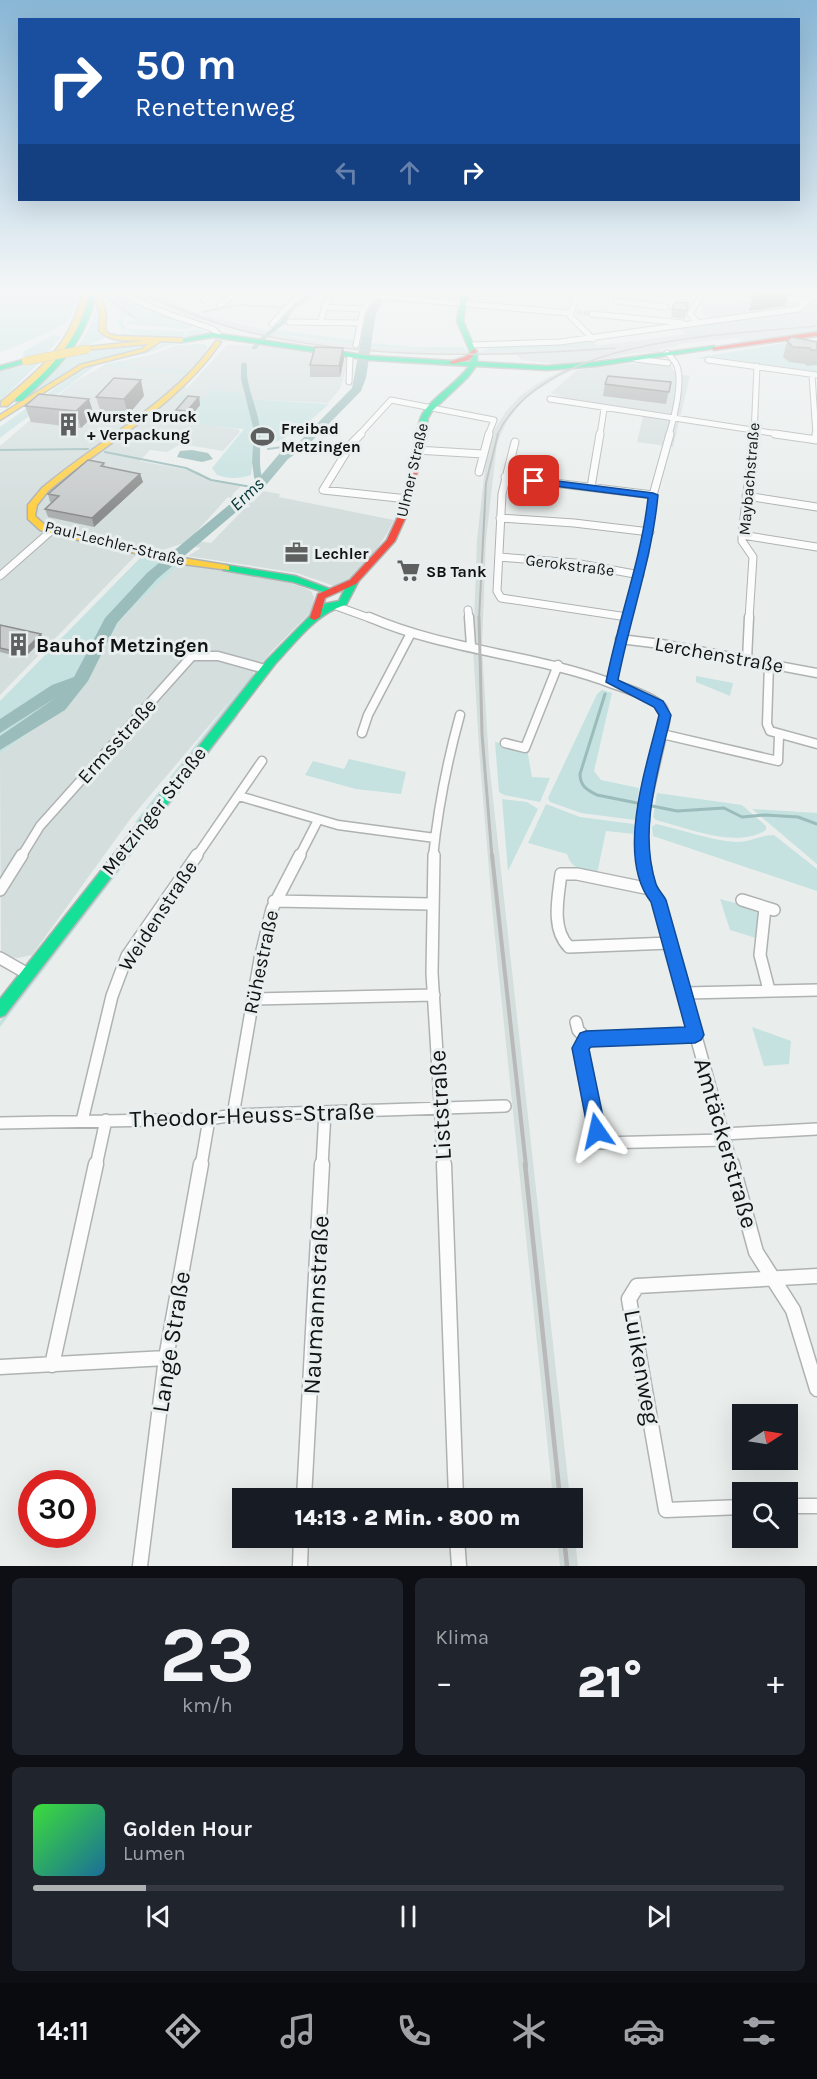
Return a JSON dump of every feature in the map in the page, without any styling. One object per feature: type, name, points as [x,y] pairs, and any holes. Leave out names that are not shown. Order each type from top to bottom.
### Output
[{"type":"main road","points":[[1,410],[45,366]]},
{"type":"main road","points":[[1,410],[52,366]]},
{"type":"main road","points":[[1,410],[37,395],[82,366]]},
{"type":"main road","name":"Paul-Lechler-Straße","points":[[191,366],[167,398],[99,447],[41,493],[32,505],[30,513],[35,521],[51,531],[183,561],[295,579],[308,583],[333,599]]},
{"type":"main road","name":"Ulmer Straße","points":[[333,599],[353,582],[391,541],[402,519],[408,499],[423,420],[430,408],[467,374],[469,366]]},
{"type":"main road","points":[[538,366],[547,368],[571,366]]},
{"type":"main road","name":"Metzinger Straße","points":[[0,1010],[265,669],[333,599]]},
{"type":"street","points":[[348,382],[351,366]]},
{"type":"street","points":[[612,682],[620,639],[640,575],[650,532],[653,495],[674,418],[680,381],[679,368],[677,366]]},
{"type":"street","name":"Maybachstraße","points":[[747,660],[753,557],[742,542],[742,535],[754,430],[757,366]]},
{"type":"street","points":[[550,399],[817,440],[815,375],[758,366]]},
{"type":"street","points":[[408,499],[323,490],[351,444],[391,399],[494,420],[479,472]]},
{"type":"street","points":[[591,487],[604,409]]},
{"type":"street","points":[[515,442],[505,477],[500,518],[497,591],[501,598],[627,617]]},
{"type":"street","points":[[416,450],[483,454]]},
{"type":"street","points":[[505,477],[653,495]]},
{"type":"street","points":[[746,496],[817,507]]},
{"type":"street","points":[[500,518],[574,523],[650,532]]},
{"type":"street","points":[[0,576],[51,531]]},
{"type":"street","points":[[742,535],[817,547]]},
{"type":"street","name":"Gerokstraße","points":[[499,557],[575,563],[640,575]]},
{"type":"street","points":[[333,599],[360,612]]},
{"type":"street","points":[[333,599],[360,612]]},
{"type":"street","points":[[468,610],[471,646]]},
{"type":"street","name":"Amtäckerstraße","points":[[360,612],[411,633],[558,665],[612,682],[658,704],[665,715],[642,822],[644,860],[650,889],[658,900],[756,1252],[775,1278],[793,1310],[817,1389]]},
{"type":"street","points":[[362,733],[368,715],[411,633]]},
{"type":"street","name":"Lerchenstraße","points":[[620,639],[661,644],[817,673]]},
{"type":"street","name":"Ermsstraße","points":[[0,890],[39,826],[192,657],[198,654],[210,654],[265,669]]},
{"type":"street","points":[[769,664],[767,724],[770,731],[817,744]]},
{"type":"street","points":[[505,742],[525,748],[558,665]]},
{"type":"street","name":"Liststraße","points":[[456,1488],[446,1203],[430,879],[450,744],[460,715]]},
{"type":"street","points":[[662,734],[778,761],[779,735]]},
{"type":"street","name":"Weidenstraße","points":[[82,1121],[112,996],[127,956],[262,761]]},
{"type":"street","points":[[239,796],[338,825],[435,838]]},
{"type":"street","name":"Rühestraße","points":[[233,1115],[253,999],[274,901],[318,820]]},
{"type":"street","points":[[650,889],[634,888],[573,872],[561,874],[557,909],[560,938],[569,947],[574,948],[670,943]]},
{"type":"street","points":[[742,900],[770,909],[760,956],[769,990]]},
{"type":"street","points":[[274,901],[430,904]]},
{"type":"street","points":[[0,958],[28,974]]},
{"type":"street","points":[[685,993],[817,990]]},
{"type":"street","points":[[253,999],[434,995]]},
{"type":"street","points":[[576,1022],[578,1030],[586,1039]]},
{"type":"street","points":[[586,1039],[695,1035]]},
{"type":"street","points":[[586,1039],[580,1048],[600,1143],[725,1137],[817,1129]]},
{"type":"street","name":"Theodor-Heuss-Straße","points":[[0,1123],[209,1119],[233,1115],[505,1106]]},
{"type":"street","name":"Naumannstraße","points":[[305,1488],[325,1112]]},
{"type":"street","name":"Lange Straße","points":[[140,1566],[166,1358],[209,1119]]},
{"type":"street","points":[[52,1365],[106,1120]]},
{"type":"street","points":[[775,1278],[817,1276]]},
{"type":"street","name":"Luikenweg","points":[[732,1507],[666,1510],[629,1299],[637,1286],[775,1278]]},
{"type":"street","points":[[0,1367],[166,1358]]},
{"type":"street","points":[[798,1506],[817,1506]]},
{"type":"street","points":[[300,1566],[301,1548]]},
{"type":"street","points":[[458,1548],[459,1566]]},
{"type":"shaded area","points":[[20,366],[36,366],[0,401],[0,371]]},
{"type":"shaded area","points":[[59,366],[84,366],[23,401]]},
{"type":"shaded area","points":[[95,366],[0,438],[0,427],[84,368]]},
{"type":"shaded area","points":[[102,366],[195,366],[177,386],[187,388],[207,366],[347,366],[340,389],[328,403],[246,399],[194,423],[238,429],[240,432],[223,451],[181,444],[167,452],[150,450],[140,461],[199,472],[210,481],[241,486],[232,495],[253,502],[263,491],[280,494],[279,497],[394,520],[388,532],[372,556],[352,577],[334,586],[297,573],[188,556],[201,548],[181,544],[163,550],[69,528],[145,546],[0,695],[0,446],[73,383]],"holes":[[[228,497],[251,506],[244,509],[211,543],[189,540]]]},
{"type":"shaded area","points":[[102,366],[150,369],[155,366],[154,368],[191,371],[188,374]]},
{"type":"shaded area","points":[[571,366],[584,366],[560,376],[525,398],[507,421],[497,443],[486,540],[482,647],[489,762],[569,1488],[552,1488],[493,918],[473,648],[477,540],[486,459],[493,431],[520,396],[543,380]]},
{"type":"shaded area","points":[[610,366],[670,366],[676,373],[690,376],[673,447],[637,442],[643,416],[569,404],[571,400],[551,393],[577,370]]},
{"type":"shaded area","points":[[772,366],[817,366],[817,373]]},
{"type":"shaded area","name":"Freibad Metzingen","points":[[210,390],[241,393],[246,399],[329,404],[295,434],[291,433],[282,440],[254,448],[251,475],[230,478],[217,475],[212,468],[244,429],[147,419],[189,419],[200,405],[191,401],[173,401],[180,395],[206,398]]},
{"type":"shaded area","points":[[192,450],[208,453],[213,459],[202,462],[177,457],[180,451]]},
{"type":"shaded area","points":[[143,555],[180,564],[122,618],[72,701],[0,754],[0,701]]},
{"type":"shaded area","points":[[180,564],[277,579],[302,587],[311,591],[314,597],[312,611],[272,651],[131,818],[32,955],[18,958],[1,956],[0,754],[72,701],[122,618]]},
{"type":"shaded area","points":[[253,672],[253,676],[137,823],[135,822]]},
{"type":"shaded area","points":[[696,676],[733,683],[730,696],[696,682]]},
{"type":"shaded area","points":[[602,690],[612,693],[594,771],[601,780],[639,788],[635,820],[581,813],[550,802],[548,798],[597,694]]},
{"type":"shaded area","points":[[238,712],[238,716],[0,1027],[0,1021]]},
{"type":"shaded area","points":[[495,742],[527,749],[532,777],[550,778],[540,802],[499,792]]},
{"type":"shaded area","points":[[349,759],[406,772],[401,794],[356,789],[305,775],[313,761],[344,769]]},
{"type":"shaded area","points":[[657,793],[742,805],[766,826],[766,830],[740,838],[726,837],[697,832],[656,820],[653,817]]},
{"type":"shaded area","points":[[502,799],[527,802],[538,809],[508,871]]},
{"type":"shaded area","points":[[546,804],[580,817],[633,824],[635,834],[606,831],[597,874],[583,870],[572,863],[567,854],[528,843]]},
{"type":"shaded area","points":[[752,809],[817,813],[817,864]]},
{"type":"shaded area","points":[[656,824],[736,842],[774,835],[817,869],[817,891],[653,836],[652,827]]},
{"type":"shaded area","points":[[720,899],[754,908],[759,915],[756,938],[730,930]]},
{"type":"shaded area","points":[[752,1027],[791,1041],[789,1064],[764,1066]]},
{"type":"shaded area","points":[[558,1548],[576,1548],[578,1566],[560,1566]]},
{"type":"building","points":[[608,376],[671,382],[669,392],[605,384]]},
{"type":"building","points":[[114,378],[141,380],[124,399],[96,397]]},
{"type":"building","points":[[39,394],[89,399],[76,411],[25,406]]},
{"type":"building","points":[[188,396],[199,397],[187,411],[176,410]]},
{"type":"building","points":[[88,460],[104,463],[101,466],[140,474],[92,518],[45,509],[59,496],[48,494]]},
{"type":"building","name":"Bauhof Metzingen","points":[[0,625],[41,634],[22,653],[0,648]]},
{"type":"waterway","points":[[244,366],[245,386],[256,423],[256,469],[260,484]]},
{"type":"waterway","name":"Erms","points":[[0,744],[59,706],[80,681],[110,621],[152,576],[257,488],[284,456],[303,444],[357,389],[363,366]]},
{"type":"waterway","points":[[268,449],[303,444]]},
{"type":"waterway","points":[[0,450],[88,449]]},
{"type":"waterway","points":[[105,452],[186,468],[211,480],[257,488]]},
{"type":"waterway","name":"Erms","points":[[0,727],[58,689],[79,681]]},
{"type":"waterway","points":[[605,694],[580,774],[583,785],[590,791],[597,795],[677,811],[724,808],[742,817],[765,815],[798,817],[817,824]]},
{"type":"railway","points":[[497,435],[521,402],[554,378],[580,366]]},
{"type":"railway","points":[[479,618],[486,483],[498,434]]},
{"type":"railway","points":[[479,618],[482,734],[492,857]]},
{"type":"railway","points":[[492,855],[526,1166]]},
{"type":"railway","points":[[525,1164],[559,1488]]},
{"type":"railway","points":[[565,1548],[567,1566]]},
{"type":"traffic: fast","points":[[0,368],[7,366]]},
{"type":"traffic: fast","points":[[19,399],[55,366]]},
{"type":"traffic: fast","points":[[420,440],[424,418],[429,410],[465,377],[473,366]]},
{"type":"traffic: fast","points":[[513,366],[547,368],[571,366]]},
{"type":"traffic: fast","points":[[226,568],[295,579],[330,591]]},
{"type":"traffic: fast","points":[[327,606],[343,603],[353,582]]},
{"type":"traffic: fast","points":[[0,1010],[271,662],[315,617],[333,606]]},
{"type":"traffic: slow","points":[[4,404],[47,366]]},
{"type":"traffic: slow","points":[[0,418],[82,366]]},
{"type":"traffic: slow","points":[[200,366],[150,411],[45,489],[32,505],[31,517],[43,528],[64,534],[183,561],[226,568]]},
{"type":"traffic: jam","points":[[315,617],[321,596],[353,582],[391,541],[405,510],[420,440]]},
{"type":"place","name":"Wurster Druck + Verpackung","points":[[69,425]]},
{"type":"place","name":"Freibad Metzingen","points":[[263,437]]},
{"type":"place","name":"Lechler","points":[[296,553]]},
{"type":"place","name":"SB Tank","points":[[408,571]]},
{"type":"place","name":"Bauhof Metzingen","points":[[18,645]]},
{"type":"route","points":[[534,481],[653,495],[650,532],[640,575],[621,635],[612,682],[658,704],[665,715],[642,822],[644,860],[650,889],[658,900],[695,1035],[586,1039],[580,1048],[597,1131]]}]
